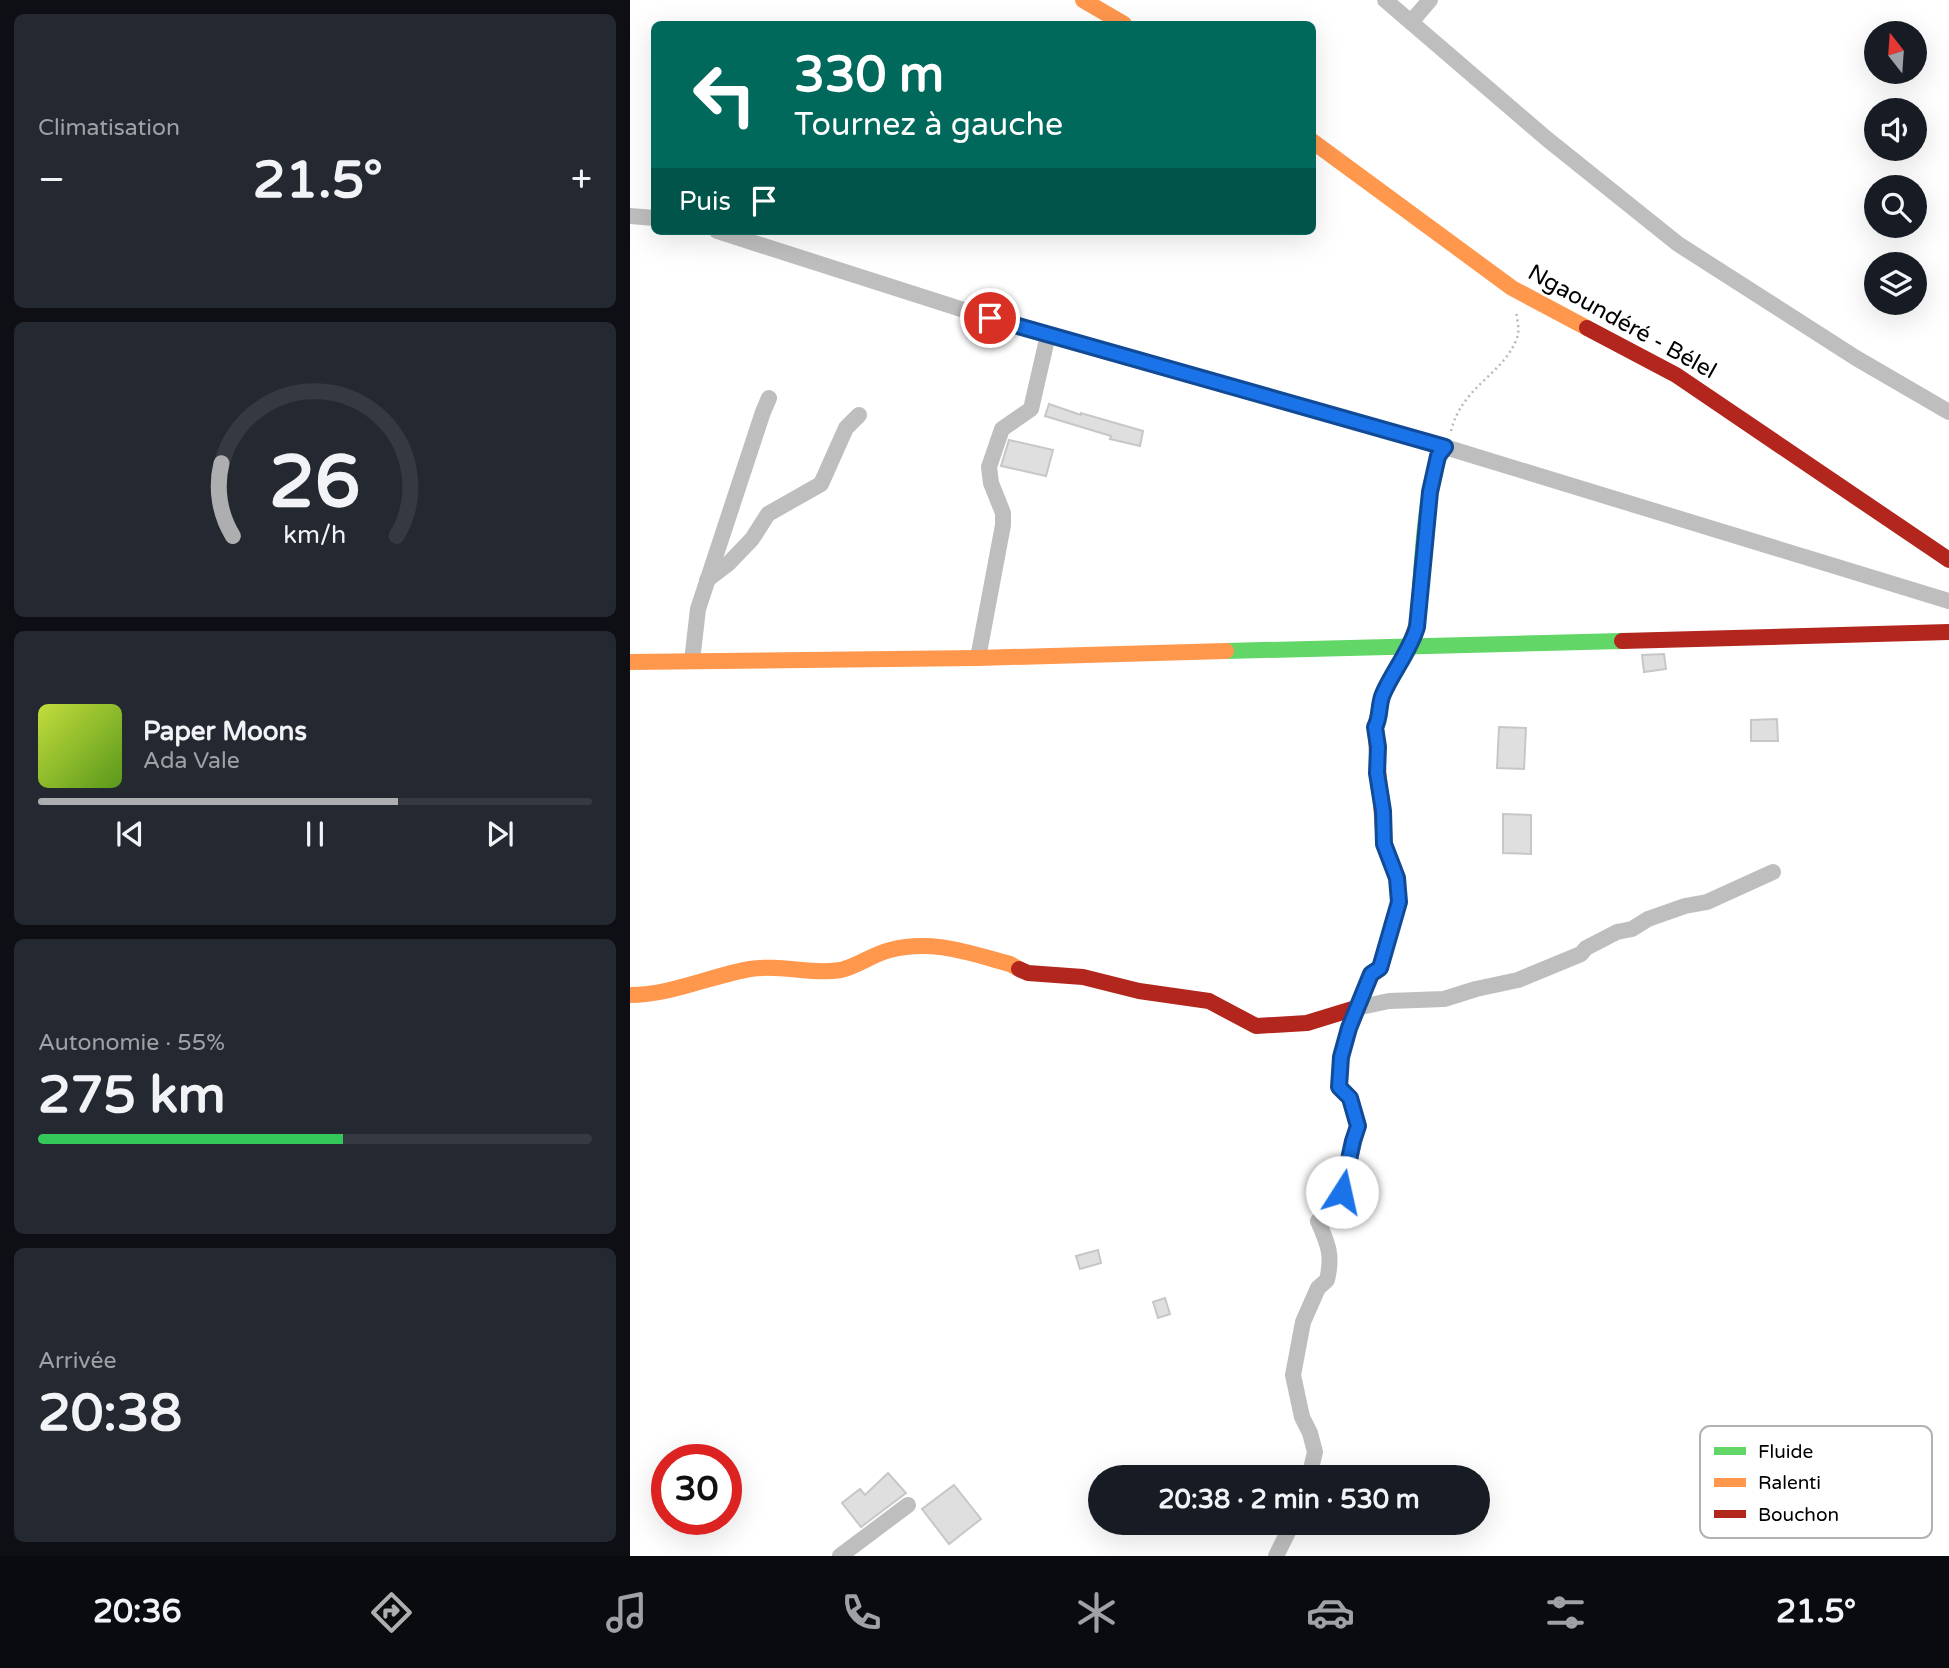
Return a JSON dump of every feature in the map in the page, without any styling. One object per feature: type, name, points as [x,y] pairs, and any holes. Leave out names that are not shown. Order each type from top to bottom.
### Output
[{"type":"street","points":[[1083,0],[1119,21]]},
{"type":"street","points":[[1385,0],[1547,139],[1678,244],[1856,358],[1949,412]]},
{"type":"street","points":[[1411,22],[1430,0]]},
{"type":"street","name":"Ngaoundéré - Bélel","points":[[1316,144],[1513,288],[1676,375],[1949,560]]},
{"type":"street","points":[[630,216],[651,218]]},
{"type":"street","points":[[731,235],[1048,335],[1445,447],[1949,601]]},
{"type":"street","points":[[978,658],[1003,525],[1003,513],[991,483],[989,467],[1002,429],[1031,409],[1048,335]]},
{"type":"street","points":[[692,662],[698,609],[762,412],[769,398]]},
{"type":"street","points":[[707,580],[728,565],[752,539],[768,514],[821,484],[846,428],[859,415]]},
{"type":"street","points":[[1312,1465],[1315,1452],[1302,1417],[1293,1376],[1303,1322],[1318,1288],[1327,1280],[1332,1260],[1318,1221],[1342,1192],[1358,1126],[1350,1098],[1339,1087],[1341,1057],[1356,1008],[1371,974],[1380,968],[1399,902],[1397,878],[1384,844],[1375,727],[1379,720],[1382,696],[1410,646],[1419,615],[1430,492],[1438,456],[1445,447]]},
{"type":"street","points":[[630,662],[978,658],[1949,632]]},
{"type":"street","points":[[630,995],[683,987],[751,969],[790,967],[840,970],[869,960],[887,950],[922,944],[1000,961],[1028,973],[1083,977],[1139,991],[1209,1001],[1256,1026],[1307,1023],[1338,1012],[1389,1001],[1444,999],[1518,980],[1581,954],[1586,948],[1617,932],[1632,929],[1648,919],[1685,906],[1707,902],[1773,872]]},
{"type":"street","points":[[840,1556],[908,1505]]},
{"type":"street","points":[[1276,1556],[1286,1535]]},
{"type":"path","points":[[1445,447],[1457,412],[1473,389],[1504,361],[1517,338],[1513,288]]},
{"type":"building","points":[[1049,404],[1143,431],[1140,446],[1110,439],[1111,436],[1045,416]]},
{"type":"building","points":[[1009,440],[1053,450],[1046,476],[1001,466]]},
{"type":"building","points":[[1664,654],[1666,669],[1644,672],[1642,655]]},
{"type":"building","points":[[1777,719],[1778,741],[1751,741],[1751,720]]},
{"type":"building","points":[[1499,727],[1526,728],[1524,769],[1497,768]]},
{"type":"building","points":[[1503,814],[1531,815],[1531,854],[1503,853]]},
{"type":"building","points":[[1098,1250],[1101,1263],[1080,1269],[1076,1256]]},
{"type":"building","points":[[1165,1298],[1170,1314],[1158,1318],[1153,1302]]},
{"type":"building","points":[[888,1473],[906,1493],[861,1527],[842,1503],[860,1489],[865,1495]]},
{"type":"building","points":[[954,1485],[981,1519],[949,1544],[922,1509]]},
{"type":"traffic: fast","points":[[1418,620],[1428,503],[1438,460],[1445,447]]},
{"type":"traffic: fast","points":[[1226,651],[1622,641]]},
{"type":"traffic: slow","points":[[1083,0],[1119,21]]},
{"type":"traffic: slow","points":[[1316,144],[1512,288],[1587,328]]},
{"type":"traffic: slow","points":[[1358,1005],[1371,976],[1380,968],[1399,902],[1397,878],[1384,844],[1375,727],[1383,694],[1410,644],[1418,620]]},
{"type":"traffic: slow","points":[[630,662],[978,658],[1226,651]]},
{"type":"traffic: slow","points":[[630,995],[675,989],[750,969],[841,970],[884,952],[906,947],[951,949],[1010,964],[1019,969]]},
{"type":"traffic: jam","points":[[1587,328],[1676,375],[1949,560]]},
{"type":"traffic: jam","points":[[1622,641],[1949,632]]},
{"type":"traffic: jam","points":[[1019,969],[1028,973],[1083,977],[1139,991],[1209,1001],[1256,1026],[1307,1023],[1356,1008],[1358,1005]]},
{"type":"route","points":[[990,318],[1445,447],[1438,456],[1430,492],[1417,627],[1410,646],[1382,696],[1379,720],[1375,727],[1385,852],[1397,878],[1399,902],[1380,968],[1371,974],[1356,1008],[1341,1057],[1339,1087],[1350,1098],[1358,1126],[1342,1192]]}]
